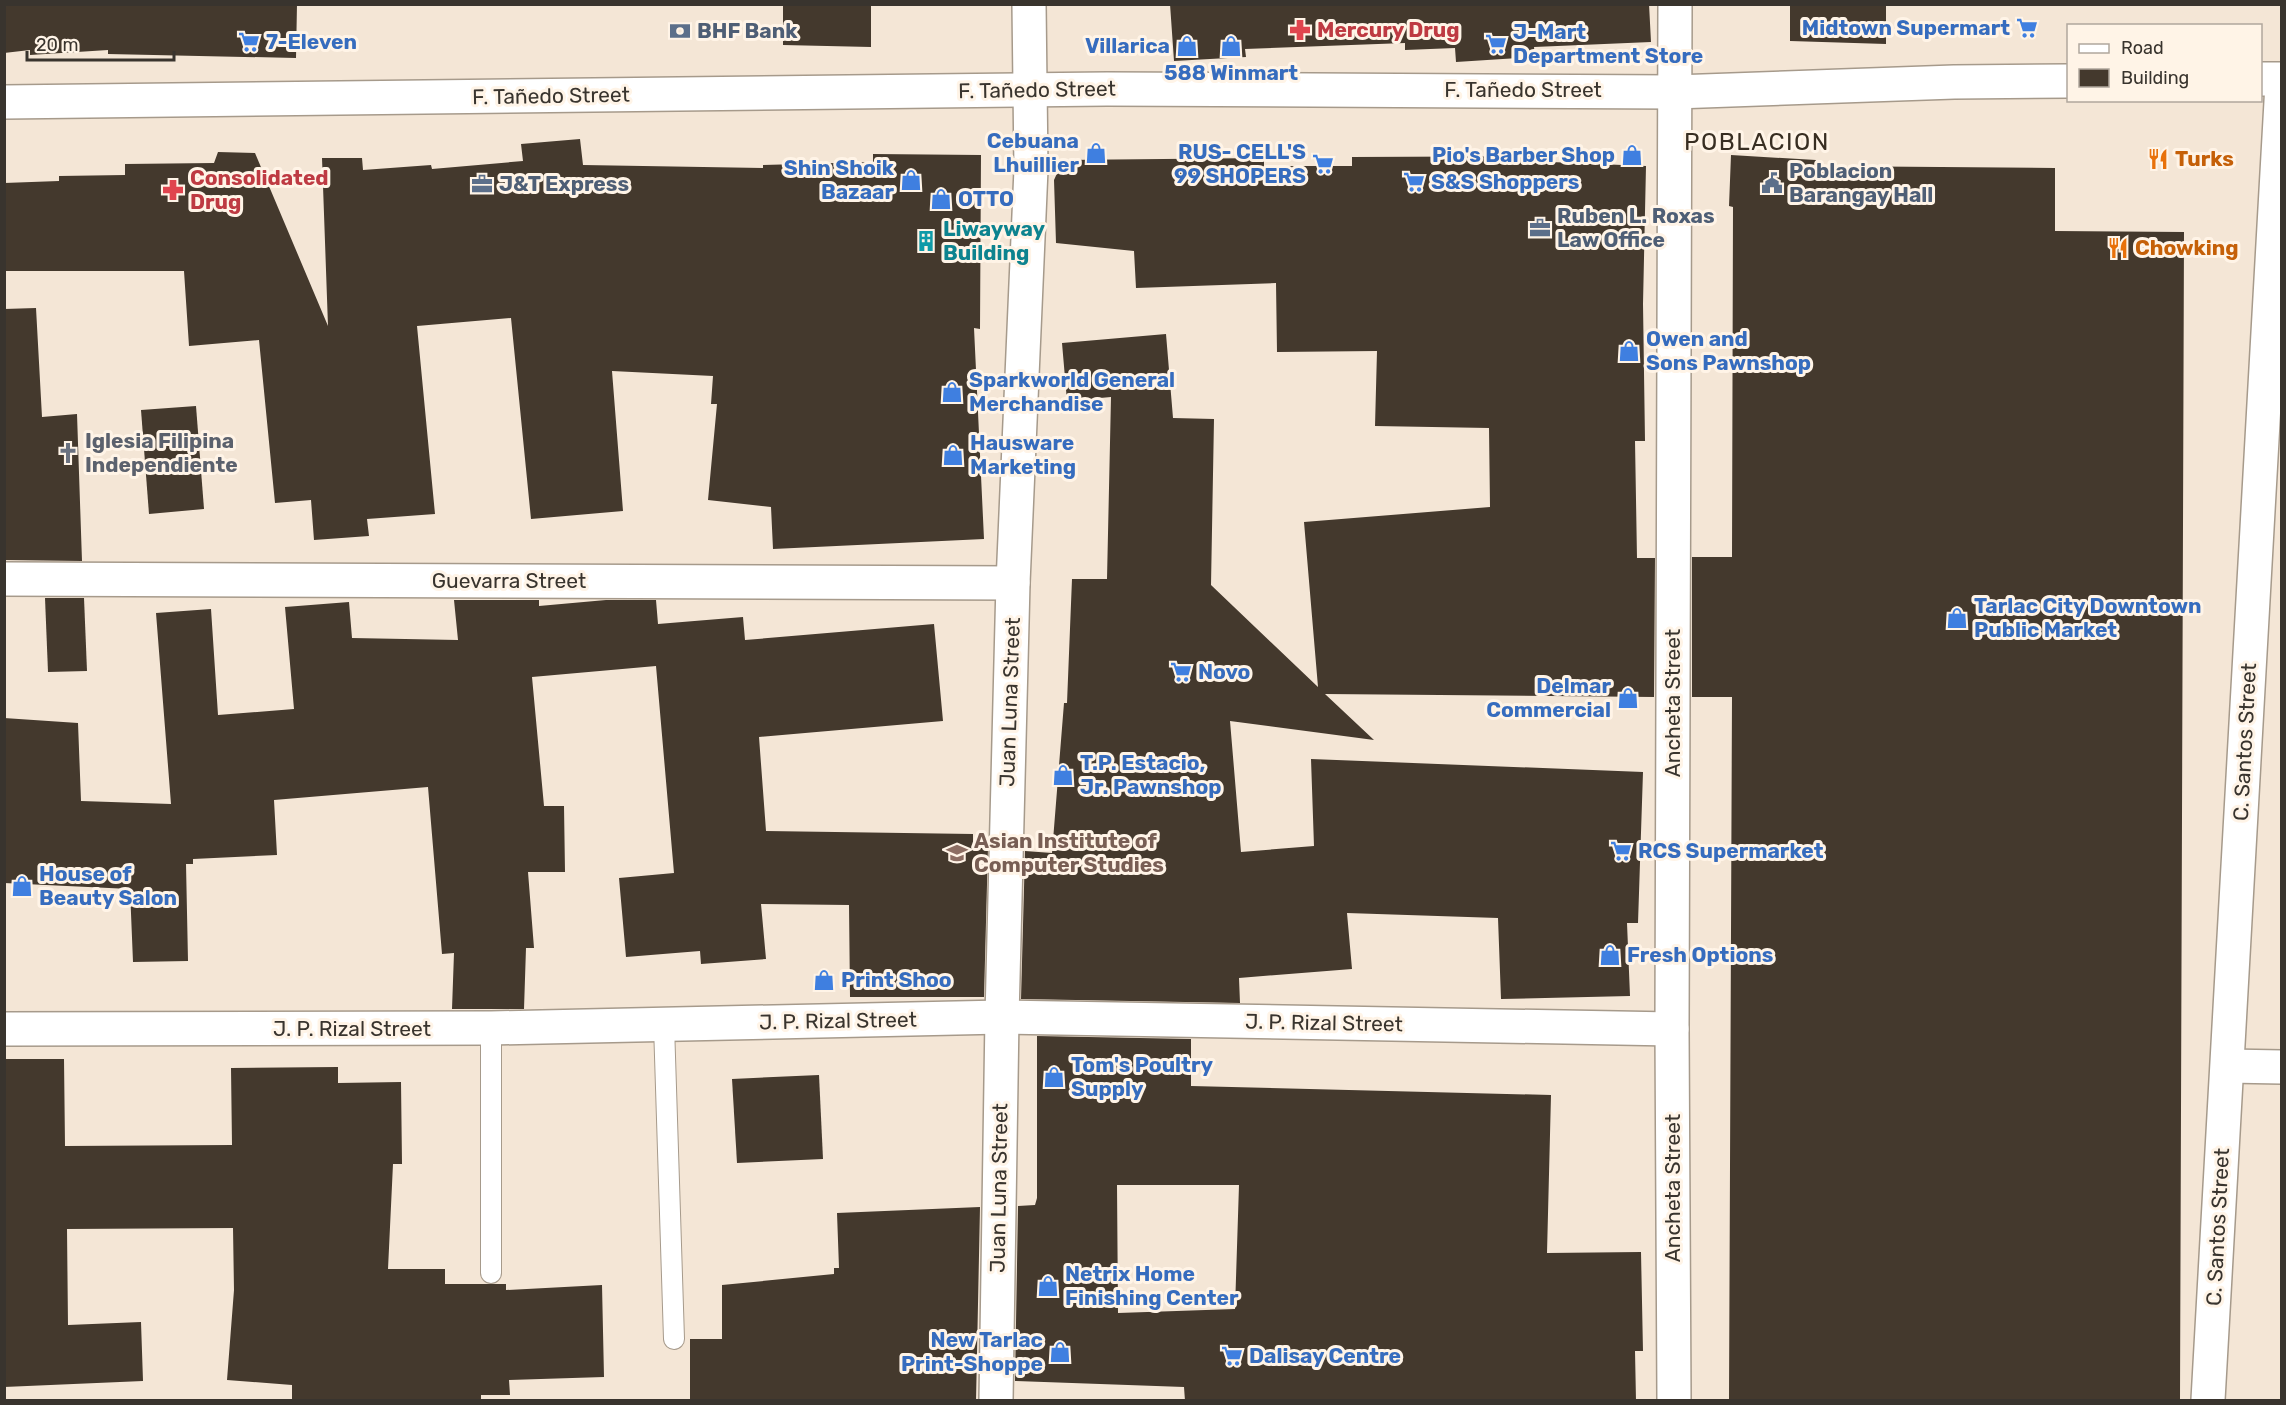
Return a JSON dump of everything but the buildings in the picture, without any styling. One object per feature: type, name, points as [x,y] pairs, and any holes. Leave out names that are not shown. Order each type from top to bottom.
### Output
[{"type":"street","name":"Juan Luna Street","points":[[996,1401],[1002,1017],[1013,583],[1031,169],[1029,4]]},
{"type":"street","name":"Ancheta Street","points":[[1674,1401],[1672,1029],[1675,4]]},
{"type":"street","points":[[2262,79],[2282,79]]},
{"type":"street","name":"F. Tañedo Street","points":[[4,102],[1029,89],[1675,92],[2067,81]]},
{"type":"street","name":"C. Santos Street","points":[[2208,1401],[2282,84]]},
{"type":"street","name":"Guevarra Street","points":[[4,579],[1013,583]]},
{"type":"street","name":"J. P. Rizal Street","points":[[4,1029],[491,1028],[1002,1017],[1672,1029]]},
{"type":"street","points":[[2228,1066],[2282,1067]]},
{"type":"lane","points":[[664,1025],[674,1339]]},
{"type":"lane","points":[[491,1028],[492,1273]]},
{"type":"place","name":"Midtown Supermart","points":[[2027,28]]},
{"type":"place","name":"Mercury Drug","points":[[1300,30]]},
{"type":"place","name":"BHF Bank","points":[[680,31]]},
{"type":"place","name":"7-Eleven","points":[[249,42]]},
{"type":"place","name":"J-Mart Department Store","points":[[1496,44]]},
{"type":"place","name":"Villarica","points":[[1187,46]]},
{"type":"place","name":"588 Winmart","points":[[1231,46]]},
{"type":"place","name":"Cebuana Lhuillier","points":[[1096,153]]},
{"type":"place","name":"Pio's Barber Shop","points":[[1632,155]]},
{"type":"place","name":"Turks","points":[[2158,159]]},
{"type":"place","name":"RUS- CELL'S 99 SHOPERS","points":[[1323,164]]},
{"type":"place","name":"Shin Shoik Bazaar","points":[[911,180]]},
{"type":"place","name":"S&S Shoppers","points":[[1414,182]]},
{"type":"place","name":"Poblacion Barangay Hall","points":[[1772,183]]},
{"type":"place","name":"J&T Express","points":[[482,184]]},
{"type":"place","name":"Consolidated Drug","points":[[173,190]]},
{"type":"place","name":"OTTO","points":[[941,199]]},
{"type":"place","name":"Ruben L. Roxas Law Office","points":[[1540,228]]},
{"type":"place","name":"Liwayway Building","points":[[926,241]]},
{"type":"place","name":"Chowking","points":[[2118,248]]},
{"type":"place","name":"Owen and Sons Pawnshop","points":[[1629,351]]},
{"type":"place","name":"Sparkworld General Merchandise","points":[[952,392]]},
{"type":"place","name":"Iglesia Filipina Independiente","points":[[68,453]]},
{"type":"place","name":"Hausware Marketing","points":[[953,455]]},
{"type":"place","name":"Tarlac City Downtown Public Market","points":[[1957,618]]},
{"type":"place","name":"Novo","points":[[1181,672]]},
{"type":"place","name":"Delmar Commercial","points":[[1628,698]]},
{"type":"place","name":"T.P. Estacio, Jr. Pawnshop","points":[[1063,775]]},
{"type":"place","name":"RCS Supermarket","points":[[1621,851]]},
{"type":"place","name":"Asian Institute of Computer Studies","points":[[957,853]]},
{"type":"place","name":"House of Beauty Salon","points":[[22,886]]},
{"type":"place","name":"Fresh Options","points":[[1610,955]]},
{"type":"place","name":"Print Shoo","points":[[824,980]]},
{"type":"place","name":"Tom's Poultry Supply","points":[[1054,1077]]},
{"type":"place","name":"Netrix Home Finishing Center","points":[[1048,1286]]},
{"type":"place","name":"New Tarlac Print-Shoppe","points":[[1060,1352]]},
{"type":"place","name":"Dalisay Centre","points":[[1232,1356]]},
{"type":"district","name":"POBLACION","points":[[1757,142]]}]
